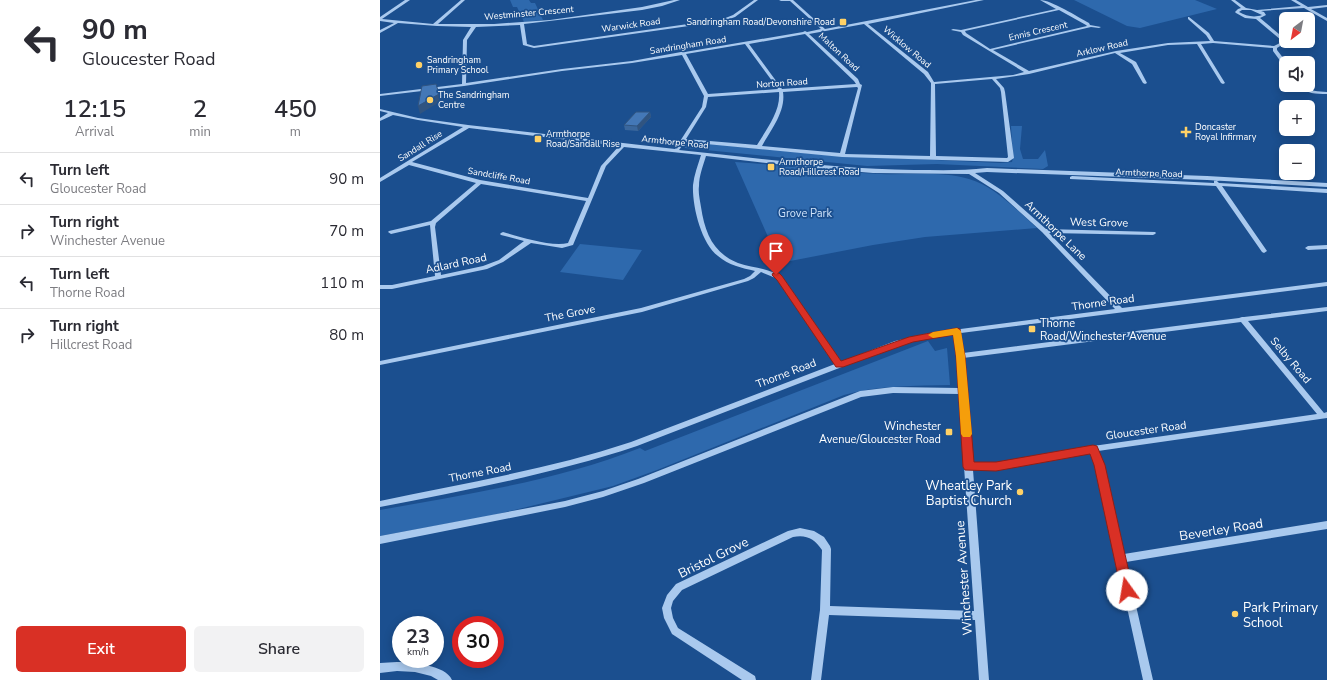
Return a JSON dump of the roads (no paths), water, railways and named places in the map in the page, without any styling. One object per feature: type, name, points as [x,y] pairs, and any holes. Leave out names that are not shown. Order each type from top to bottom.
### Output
[{"type":"street","points":[[380,19],[408,0]]},
{"type":"street","points":[[434,25],[463,0]]},
{"type":"street","name":"Westminster Crescent","points":[[380,19],[434,25],[474,26],[522,24],[646,8],[678,0]]},
{"type":"street","name":"Warwick Road","points":[[522,24],[525,45],[534,47],[724,20],[734,16],[756,0]]},
{"type":"street","points":[[781,0],[790,0],[823,29]]},
{"type":"street","points":[[963,0],[968,3]]},
{"type":"street","name":"Sandringham Road","points":[[380,95],[632,62],[683,52],[747,44],[982,0]]},
{"type":"street","name":"Ennis Crescent","points":[[1042,0],[1088,24],[1089,26]]},
{"type":"street","points":[[1233,0],[1244,8],[1256,10],[1309,8]]},
{"type":"street","points":[[1293,0],[1309,8],[1327,20]]},
{"type":"street","points":[[1244,8],[1237,12],[1246,17],[1257,18],[1262,17],[1264,14],[1327,6]]},
{"type":"street","points":[[953,30],[963,31],[967,28],[1060,9]]},
{"type":"street","points":[[1256,10],[1264,14]]},
{"type":"street","points":[[1189,18],[1208,34],[1213,42]]},
{"type":"street","points":[[1257,18],[1283,39],[1284,42],[1276,46],[1275,50],[1279,56]]},
{"type":"street","points":[[380,32],[398,22]]},
{"type":"street","name":"Wicklow Road","points":[[865,23],[926,73],[933,83],[933,158]]},
{"type":"street","points":[[464,85],[465,40],[474,26]]},
{"type":"street","name":"Ennis Crescent","points":[[989,50],[1083,29],[1089,26],[1099,27]]},
{"type":"street","points":[[963,31],[964,34],[989,50],[1029,73]]},
{"type":"street","name":"Malton Road","points":[[805,32],[860,85],[842,155]]},
{"type":"street","name":"Arklow Road","points":[[933,83],[994,79],[1029,73],[1116,52],[1168,44],[1213,42],[1276,46]]},
{"type":"street","points":[[1198,43],[1223,83]]},
{"type":"street","points":[[747,44],[783,95],[781,105],[759,147]]},
{"type":"street","points":[[676,151],[704,107],[706,96],[683,52]]},
{"type":"street","points":[[1116,52],[1134,63],[1145,83]]},
{"type":"street","name":"Armthorpe Road","points":[[684,140],[842,155],[1008,160],[1011,158],[1003,92],[1002,88],[994,79]]},
{"type":"street","name":"Norton Road","points":[[706,96],[860,85]]},
{"type":"street","points":[[1308,92],[1327,93]]},
{"type":"street","name":"Sandringham Road","points":[[380,99],[394,94]]},
{"type":"street","name":"Armthorpe Road","points":[[380,110],[418,119],[468,126],[847,170],[970,172],[987,170],[1214,178],[1327,185]]},
{"type":"street","points":[[380,120],[392,113]]},
{"type":"street","name":"Sandall Rise","points":[[380,180],[468,126]]},
{"type":"street","points":[[503,234],[530,241],[562,246],[570,244],[604,166],[623,145]]},
{"type":"street","points":[[704,154],[696,183],[696,196],[702,228],[709,244],[722,257],[734,263],[776,275],[780,278],[839,365]]},
{"type":"street","name":"Sandcliffe Road","points":[[408,163],[480,182],[589,200]]},
{"type":"street","name":"Armthorpe Road","points":[[970,172],[989,175],[1218,184],[1327,191]]},
{"type":"street","name":"Armthorpe Lane","points":[[970,172],[1001,192],[1044,231],[1121,311]]},
{"type":"street","points":[[1214,178],[1264,250]]},
{"type":"street","points":[[392,232],[433,222],[480,182]]},
{"type":"street","points":[[433,222],[432,227],[438,277]]},
{"type":"street","name":"West Grove","points":[[1044,231],[1153,232]]},
{"type":"street","name":"Adlard Road","points":[[380,287],[392,287],[485,268],[494,265],[530,241]]},
{"type":"street","points":[[1308,248],[1327,247]]},
{"type":"street","name":"The Grove","points":[[380,363],[642,310],[746,280],[752,277],[759,270]]},
{"type":"street","name":"Thorne Road","points":[[380,504],[520,475],[598,456],[634,444],[839,365],[912,339],[957,331],[1327,284]]},
{"type":"street","points":[[961,356],[1327,308]]},
{"type":"street","name":"Selby Road","points":[[1242,319],[1325,415]]},
{"type":"street","name":"Winchester Avenue","points":[[957,331],[961,356],[984,680]]},
{"type":"street","points":[[380,540],[565,504],[603,494],[860,394],[893,390],[963,391]]},
{"type":"street","name":"Gloucester Road","points":[[969,467],[996,466],[1093,449],[1325,415]]},
{"type":"street","points":[[1093,449],[1100,465],[1148,680]]},
{"type":"street","name":"Beverley Road","points":[[1120,559],[1327,525]]},
{"type":"street","name":"Bristol Grove","points":[[751,680],[675,631],[669,621],[666,610],[669,597],[679,587],[791,534],[800,532],[811,534],[821,540],[827,549],[825,610],[816,680]]},
{"type":"street","points":[[825,610],[979,616]]},
{"type":"street","points":[[380,668],[394,666],[420,668],[447,680]]},
{"type":"place","name":"Sandringham Road/Devonshire Road","points":[[843,22]]},
{"type":"place","name":"Sandringham Primary School","points":[[419,65]]},
{"type":"place","name":"The Sandringham Centre","points":[[430,100]]},
{"type":"place","name":"Doncaster Royal Infirmary","points":[[1186,132]]},
{"type":"place","name":"Armthorpe Road/Sandall Rise","points":[[538,139]]},
{"type":"place","name":"Armthorpe Road/Hillcrest Road","points":[[771,167]]},
{"type":"place","name":"Thorne Road/Winchester Avenue","points":[[1032,329]]},
{"type":"place","name":"Winchester Avenue/Gloucester Road","points":[[949,432]]},
{"type":"place","name":"Wheatley Park Baptist Church","points":[[1020,492]]},
{"type":"place","name":"Park Primary School","points":[[1235,614]]},
{"type":"park label","name":"Grove Park","points":[[805,213]]}]
